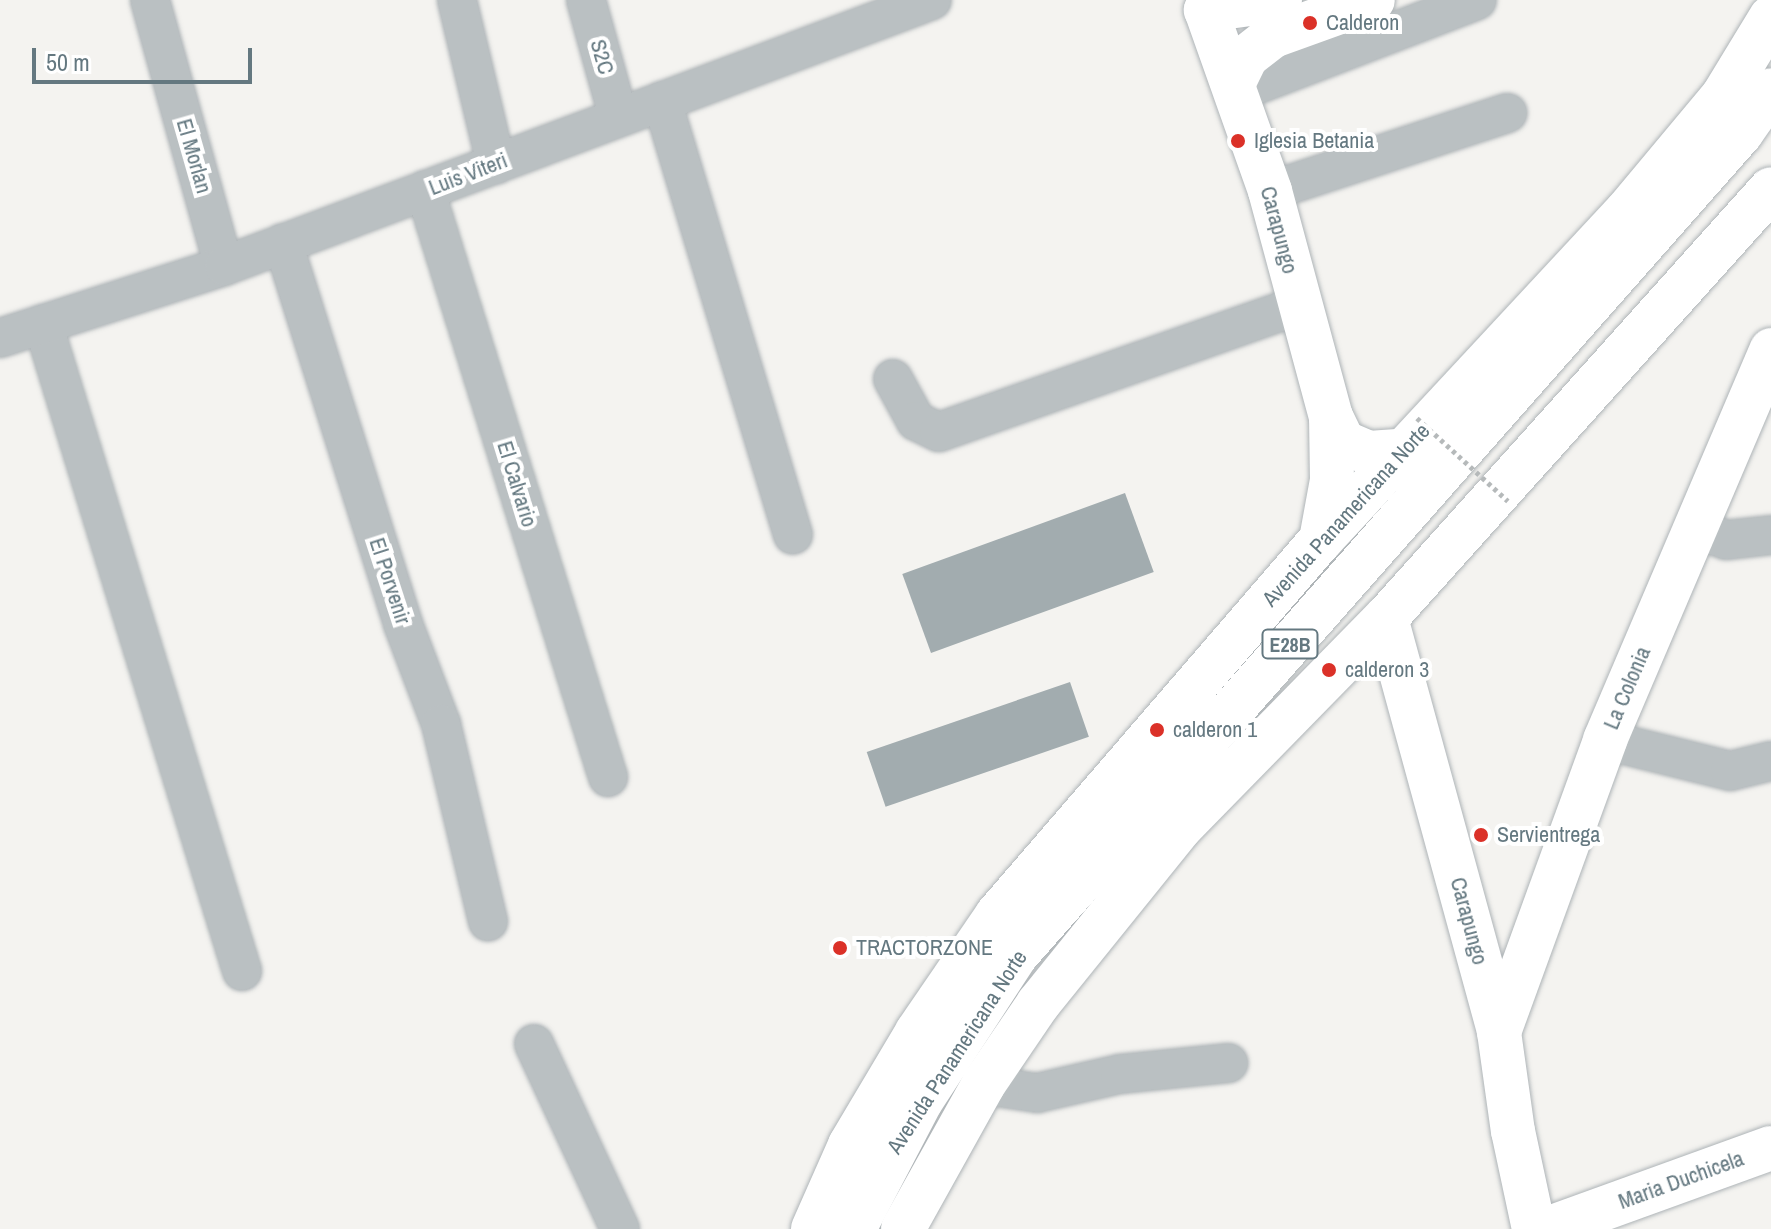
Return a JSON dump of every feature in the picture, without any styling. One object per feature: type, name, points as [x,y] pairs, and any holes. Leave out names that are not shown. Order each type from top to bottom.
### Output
[{"type":"main road","points":[[1204,5],[1280,0]]},
{"type":"main road","points":[[1234,88],[1246,57],[1273,36],[1373,0]]},
{"type":"main road","name":"Carapungo","points":[[1204,5],[1270,191],[1331,417],[1343,442],[1369,453],[1409,435]]},
{"type":"main road","name":"Avenida Panamericana Norte","points":[[813,1229],[857,1132],[997,915],[1409,435],[1626,212],[1723,96],[1771,17]]},
{"type":"main road","name":"Avenida Panamericana Norte","points":[[854,1229],[921,1101],[1017,954],[1741,133],[1771,90]]},
{"type":"main road","name":"Avenida Panamericana Norte","points":[[903,1229],[983,1085],[1038,1004],[1180,828],[1386,618],[1771,189]]},
{"type":"main road","name":"La Colonia","points":[[1499,1032],[1605,740],[1771,350]]},
{"type":"main road","name":"Carapungo","points":[[1321,540],[1332,480],[1331,417]]},
{"type":"main road","name":"Carapungo","points":[[1386,618],[1499,1032],[1513,1131],[1534,1229]]},
{"type":"main road","name":"Maria Duchicela","points":[[1547,1229],[1771,1148]]},
{"type":"street","name":"El Morlan","points":[[150,0],[224,266]]},
{"type":"street","points":[[457,0],[496,164]]},
{"type":"street","name":"S2C","points":[[586,0],[618,115]]},
{"type":"street","name":"Luis Viteri","points":[[0,338],[224,266],[618,115],[932,0]]},
{"type":"street","points":[[1234,88],[1477,0]]},
{"type":"street","points":[[662,101],[793,535]]},
{"type":"street","points":[[1270,191],[1507,113]]},
{"type":"street","name":"El Calvario","points":[[425,190],[608,777]]},
{"type":"street","name":"El Porvenir","points":[[283,243],[403,624],[441,724],[488,921]]},
{"type":"street","points":[[893,379],[916,421],[939,432],[1299,305]]},
{"type":"street","points":[[43,324],[242,971]]},
{"type":"street","points":[[1696,529],[1726,540],[1771,535]]},
{"type":"street","points":[[1605,740],[1730,771],[1771,761]]},
{"type":"street","points":[[534,1044],[620,1229]]},
{"type":"street","points":[[983,1085],[1037,1093],[1120,1074],[1228,1063]]},
{"type":"path","points":[[1409,435],[1508,501]]},
{"type":"building","points":[[1125,493],[1154,572],[931,653],[902,574]]},
{"type":"building","points":[[1070,682],[1089,737],[886,807],[867,752]]},
{"type":"place","name":"Calderon","points":[[1310,23]]},
{"type":"place","name":"Iglesia Betania","points":[[1238,141]]},
{"type":"place","name":"calderon 3","points":[[1329,670]]},
{"type":"place","name":"calderon 1","points":[[1157,730]]},
{"type":"place","name":"Servientrega","points":[[1481,835]]},
{"type":"place","name":"TRACTORZONE","points":[[840,948]]}]
